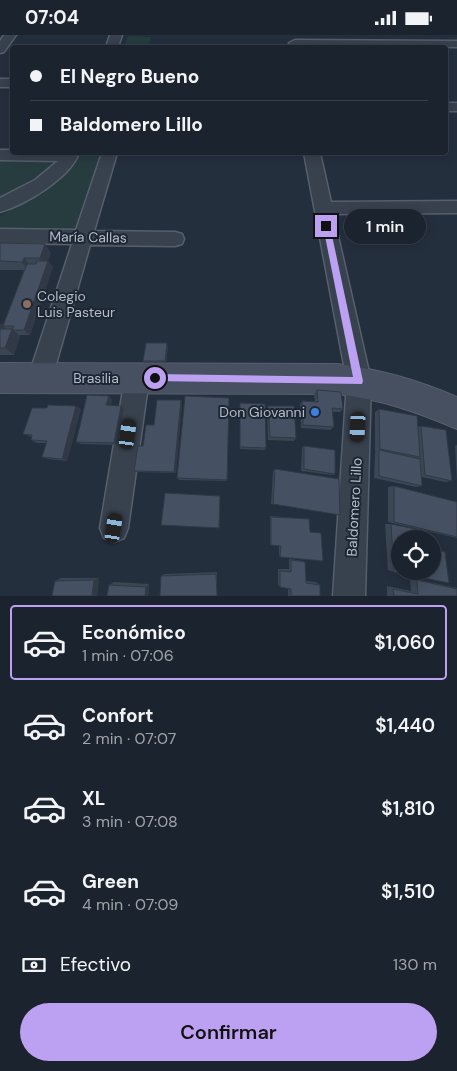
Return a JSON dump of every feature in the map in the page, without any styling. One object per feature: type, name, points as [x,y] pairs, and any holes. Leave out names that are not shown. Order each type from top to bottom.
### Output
[{"type":"street","points":[[0,49],[10,35]]},
{"type":"street","points":[[295,42],[410,39],[455,46]]},
{"type":"street","points":[[0,206],[56,173],[69,155]]},
{"type":"street","points":[[40,378],[109,155]]},
{"type":"street","name":"Baldomero Lillo","points":[[312,155],[359,381],[349,596]]},
{"type":"street","points":[[323,208],[457,207]]},
{"type":"street","name":"María Callas","points":[[0,236],[175,239]]},
{"type":"street","name":"Brasilia","points":[[0,378],[338,379],[359,381],[400,391],[457,413]]},
{"type":"street","points":[[114,528],[136,378]]},
{"type":"green space","points":[[128,36],[151,37],[149,45],[125,45]]},
{"type":"green space","points":[[76,155],[103,155],[78,231],[0,231],[0,216],[60,181]]},
{"type":"green space","points":[[0,158],[57,159],[51,168],[0,198]]},
{"type":"building","points":[[0,243],[45,244],[40,258],[24,258],[22,262],[0,261]]},
{"type":"building","points":[[37,261],[48,261],[24,330],[12,330],[14,326],[3,326],[27,264],[36,264]]},
{"type":"building","points":[[0,329],[12,329],[5,348],[0,348]]},
{"type":"building","points":[[146,343],[167,343],[165,361],[143,361]]},
{"type":"building","name":"Don Giovanni","points":[[317,390],[341,392],[343,409],[332,408],[334,427],[303,425],[302,401],[318,402]]},
{"type":"building","points":[[87,395],[109,396],[106,405],[121,406],[114,443],[76,442]]},
{"type":"building","points":[[185,396],[229,398],[227,480],[177,478]]},
{"type":"building","points":[[157,400],[181,400],[174,472],[134,471],[138,446],[143,446],[146,425],[154,425]]},
{"type":"building","points":[[240,403],[265,404],[266,448],[240,447]]},
{"type":"building","points":[[48,405],[76,406],[62,459],[42,457],[47,441],[31,440],[32,435],[23,434],[32,408],[47,408]]},
{"type":"building","points":[[268,406],[294,406],[296,438],[270,437]]},
{"type":"building","points":[[379,409],[417,416],[420,457],[380,449]]},
{"type":"building","points":[[421,426],[446,430],[452,481],[425,475]]},
{"type":"building","points":[[304,446],[335,450],[335,474],[304,469]]},
{"type":"building","points":[[379,450],[420,459],[422,486],[379,476]]},
{"type":"building","points":[[275,469],[339,479],[340,515],[273,504]]},
{"type":"building","points":[[394,486],[457,502],[457,537],[441,533],[441,530],[428,530],[394,522]]},
{"type":"building","points":[[165,493],[220,496],[219,528],[161,525]]},
{"type":"building","points":[[271,517],[309,519],[310,532],[321,533],[323,561],[280,557],[281,546],[271,545]]},
{"type":"building","points":[[391,524],[416,530],[391,530]]},
{"type":"building","points":[[441,551],[445,552],[449,583],[434,580],[441,580]]},
{"type":"building","points":[[291,560],[305,562],[306,583],[320,585],[320,596],[291,596],[291,589],[280,587],[280,571],[291,572]]},
{"type":"building","points":[[216,574],[217,596],[160,596],[161,576]]},
{"type":"building","points":[[94,580],[92,596],[52,596],[55,581]]},
{"type":"building","points":[[417,580],[457,589],[457,596],[394,596],[393,589],[418,594]]},
{"type":"building","points":[[109,585],[146,587],[145,596],[107,596]]},
{"type":"place","name":"Colegio Luis Pasteur","points":[[27,304]]},
{"type":"place","name":"Don Giovanni","points":[[315,412]]},
{"type":"route","points":[[155,378],[338,379],[359,381],[326,226]]}]
